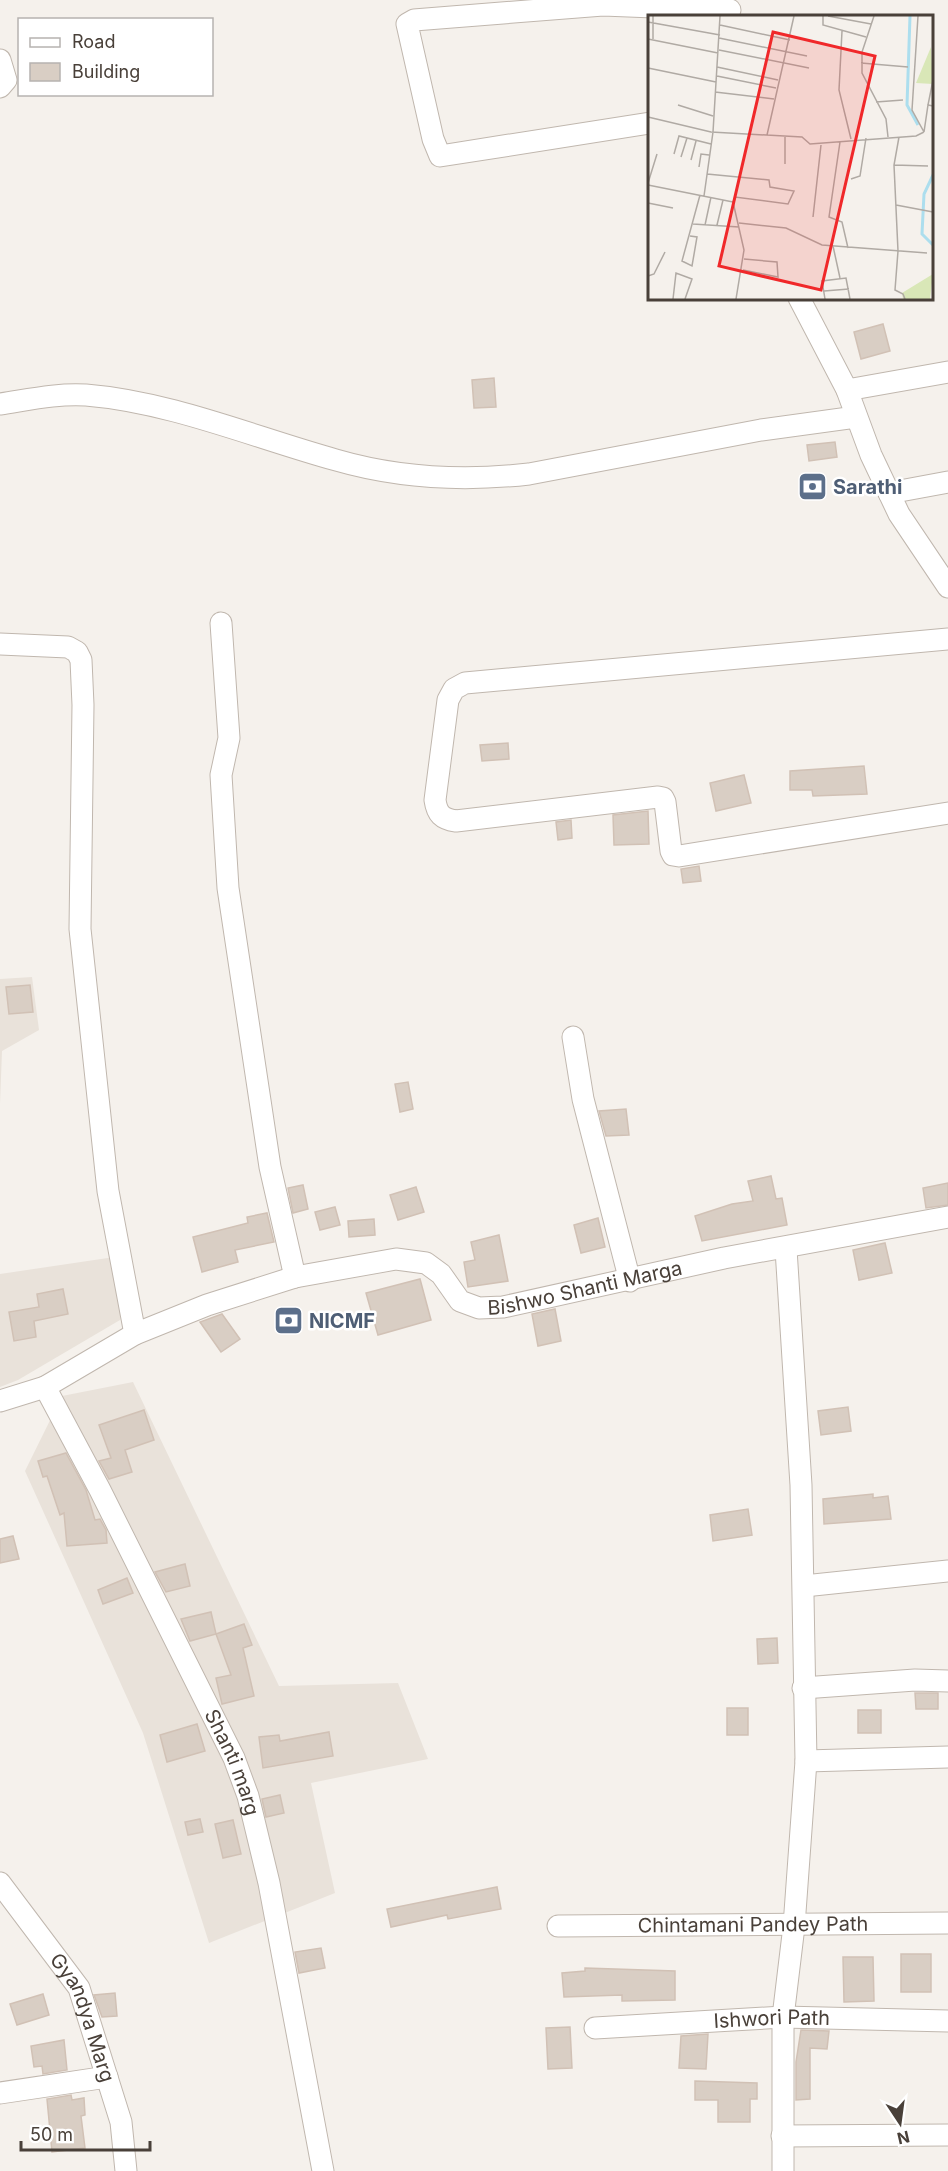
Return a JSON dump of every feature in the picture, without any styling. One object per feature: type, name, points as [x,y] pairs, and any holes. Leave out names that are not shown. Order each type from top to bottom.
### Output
[{"type":"street","points":[[648,123],[441,156],[433,139],[407,24],[414,20],[603,5],[730,9]]},
{"type":"street","points":[[0,60],[6,81],[0,87]]},
{"type":"street","points":[[800,300],[847,390],[856,417],[898,514],[948,587]]},
{"type":"street","points":[[847,390],[948,372]]},
{"type":"street","points":[[0,404],[82,395],[114,398],[206,420],[337,461],[384,471],[433,476],[495,478],[529,474],[761,430],[856,417]]},
{"type":"street","points":[[889,494],[948,483]]},
{"type":"street","points":[[221,623],[229,738],[221,775],[228,888],[270,1167],[295,1277]]},
{"type":"street","points":[[948,639],[465,683],[454,689],[448,700],[435,800],[437,811],[445,819],[456,821],[658,796],[665,802],[671,851],[673,855],[679,856],[948,813]]},
{"type":"street","points":[[0,644],[68,647],[77,652],[81,660],[83,705],[80,929],[108,1191],[135,1334]]},
{"type":"street","points":[[573,1037],[583,1099],[630,1281]]},
{"type":"street","name":"Bishwo Shanti Marga","points":[[0,1401],[45,1387],[135,1334],[207,1305],[295,1277],[396,1259],[426,1263],[441,1274],[460,1301],[480,1308],[502,1307],[630,1281],[724,1258],[786,1249],[948,1217]]},
{"type":"street","points":[[783,2171],[783,2017],[794,1926],[806,1761],[804,1586],[795,1358],[786,1249]]},
{"type":"street","name":"Shanti marg","points":[[45,1387],[100,1490],[234,1758],[248,1796],[269,1883],[323,2171]]},
{"type":"street","points":[[804,1586],[948,1571]]},
{"type":"street","points":[[804,1688],[915,1680],[948,1681]]},
{"type":"street","points":[[806,1761],[948,1757]]},
{"type":"street","name":"Gyandya Marg","points":[[0,1883],[80,1988],[121,2122],[126,2171]]},
{"type":"street","name":"Chintamani Pandey Path","points":[[558,1926],[794,1926],[948,1923]]},
{"type":"street","name":"Ishwori Path","points":[[595,2028],[783,2017],[948,2021]]},
{"type":"street","points":[[0,2092],[107,2078]]},
{"type":"street","points":[[782,2136],[948,2135]]},
{"type":"shaded area","points":[[32,977],[39,1030],[2,1051],[0,1104],[0,979]]},
{"type":"shaded area","points":[[128,1255],[120,1320],[18,1380],[0,1387],[0,1274]]},
{"type":"shaded area","points":[[133,1382],[279,1686],[398,1683],[428,1759],[311,1783],[335,1893],[209,1943],[143,1733],[25,1471],[62,1396]]},
{"type":"building","points":[[883,324],[890,351],[861,359],[854,332]]},
{"type":"building","points":[[494,378],[496,407],[474,408],[472,380]]},
{"type":"building","points":[[835,442],[837,457],[809,461],[807,445]]},
{"type":"building","points":[[508,743],[509,759],[482,761],[480,745]]},
{"type":"building","points":[[864,766],[867,794],[813,796],[812,790],[790,790],[790,771]]},
{"type":"building","points":[[744,775],[751,803],[716,811],[710,783]]},
{"type":"building","points":[[648,811],[649,844],[614,845],[613,815]]},
{"type":"building","points":[[571,820],[572,838],[558,840],[556,822]]},
{"type":"building","points":[[699,866],[701,881],[683,883],[681,869]]},
{"type":"building","points":[[30,985],[33,1012],[9,1014],[6,987]]},
{"type":"building","points":[[408,1082],[413,1109],[400,1112],[395,1084]]},
{"type":"building","points":[[626,1109],[629,1135],[606,1136],[599,1111]]},
{"type":"building","points":[[771,1176],[776,1199],[782,1198],[787,1225],[702,1241],[695,1216],[732,1204],[753,1201],[748,1181]]},
{"type":"building","points":[[948,1183],[948,1205],[926,1208],[923,1188]]},
{"type":"building","points":[[303,1185],[308,1209],[293,1213],[288,1188]]},
{"type":"building","points":[[416,1187],[424,1212],[398,1220],[390,1195]]},
{"type":"building","points":[[335,1207],[340,1225],[320,1230],[315,1212]]},
{"type":"building","points":[[267,1213],[274,1242],[235,1250],[238,1262],[202,1272],[193,1237],[248,1223],[247,1217]]},
{"type":"building","points":[[598,1218],[605,1247],[581,1253],[574,1225]]},
{"type":"building","points":[[374,1219],[375,1235],[349,1237],[348,1221]]},
{"type":"building","points":[[499,1235],[508,1281],[468,1287],[464,1262],[475,1260],[471,1242]]},
{"type":"building","points":[[885,1243],[892,1273],[859,1280],[853,1250]]},
{"type":"building","points":[[420,1279],[431,1320],[378,1335],[366,1293]]},
{"type":"building","points":[[63,1289],[68,1314],[34,1321],[36,1337],[14,1341],[9,1312],[39,1307],[37,1294]]},
{"type":"building","points":[[555,1309],[561,1341],[538,1346],[532,1314]]},
{"type":"building","points":[[222,1314],[240,1339],[221,1352],[200,1322]]},
{"type":"building","points":[[848,1407],[851,1431],[821,1435],[818,1411]]},
{"type":"building","points":[[144,1410],[154,1440],[125,1450],[132,1472],[109,1479],[99,1461],[111,1458],[99,1425]]},
{"type":"building","points":[[66,1453],[86,1490],[95,1520],[100,1519],[106,1530],[107,1543],[67,1546],[64,1513],[60,1515],[47,1476],[43,1477],[38,1461]]},
{"type":"building","points":[[873,1494],[873,1498],[888,1496],[891,1519],[824,1524],[823,1499]]},
{"type":"building","points":[[748,1509],[752,1535],[713,1541],[710,1515]]},
{"type":"building","points":[[13,1536],[19,1559],[0,1563],[0,1539]]},
{"type":"building","points":[[185,1564],[190,1586],[166,1592],[155,1572]]},
{"type":"building","points":[[127,1578],[133,1593],[103,1604],[98,1590]]},
{"type":"building","points":[[211,1612],[216,1634],[190,1641],[181,1619]]},
{"type":"building","points":[[244,1624],[252,1645],[243,1648],[254,1696],[222,1704],[216,1678],[231,1675],[216,1634]]},
{"type":"building","points":[[777,1638],[778,1663],[758,1664],[757,1639]]},
{"type":"building","points":[[915,1693],[938,1693],[938,1709],[916,1709]]},
{"type":"building","points":[[727,1708],[748,1708],[748,1735],[727,1735]]},
{"type":"building","points":[[858,1710],[881,1710],[881,1733],[858,1733]]},
{"type":"building","points":[[197,1724],[205,1751],[167,1762],[160,1735]]},
{"type":"building","points":[[329,1732],[333,1756],[263,1768],[259,1737],[279,1735],[280,1741]]},
{"type":"building","points":[[280,1795],[284,1813],[266,1817],[262,1799]]},
{"type":"building","points":[[200,1819],[203,1832],[188,1835],[185,1822]]},
{"type":"building","points":[[233,1820],[241,1854],[223,1858],[215,1824]]},
{"type":"building","points":[[497,1887],[501,1909],[448,1919],[447,1915],[391,1927],[387,1909]]},
{"type":"building","points":[[321,1948],[325,1968],[299,1973],[295,1952]]},
{"type":"building","points":[[901,1954],[931,1954],[931,1992],[901,1992]]},
{"type":"building","points":[[843,1957],[873,1957],[874,2001],[844,2002]]},
{"type":"building","points":[[585,1968],[675,1971],[675,2000],[622,2001],[622,1995],[564,1997],[562,1973],[585,1971]]},
{"type":"building","points":[[115,1993],[117,2016],[102,2017],[94,1995]]},
{"type":"building","points":[[43,1994],[49,2015],[17,2025],[10,2004]]},
{"type":"building","points":[[570,2027],[572,2068],[548,2069],[546,2028]]},
{"type":"building","points":[[801,2030],[829,2031],[827,2049],[810,2048],[810,2099],[796,2100],[796,2062]]},
{"type":"building","points":[[708,2034],[706,2069],[679,2068],[681,2036]]},
{"type":"building","points":[[64,2040],[67,2070],[43,2074],[42,2066],[34,2067],[31,2046]]},
{"type":"building","points":[[695,2081],[757,2083],[757,2099],[750,2099],[750,2122],[718,2122],[718,2100],[695,2100]]},
{"type":"building","points":[[71,2095],[72,2100],[84,2098],[85,2115],[81,2116],[85,2148],[52,2152],[47,2099]]},
{"type":"place","name":"Sarathi","points":[[812,487]]},
{"type":"place","name":"NICMF","points":[[288,1321]]}]
